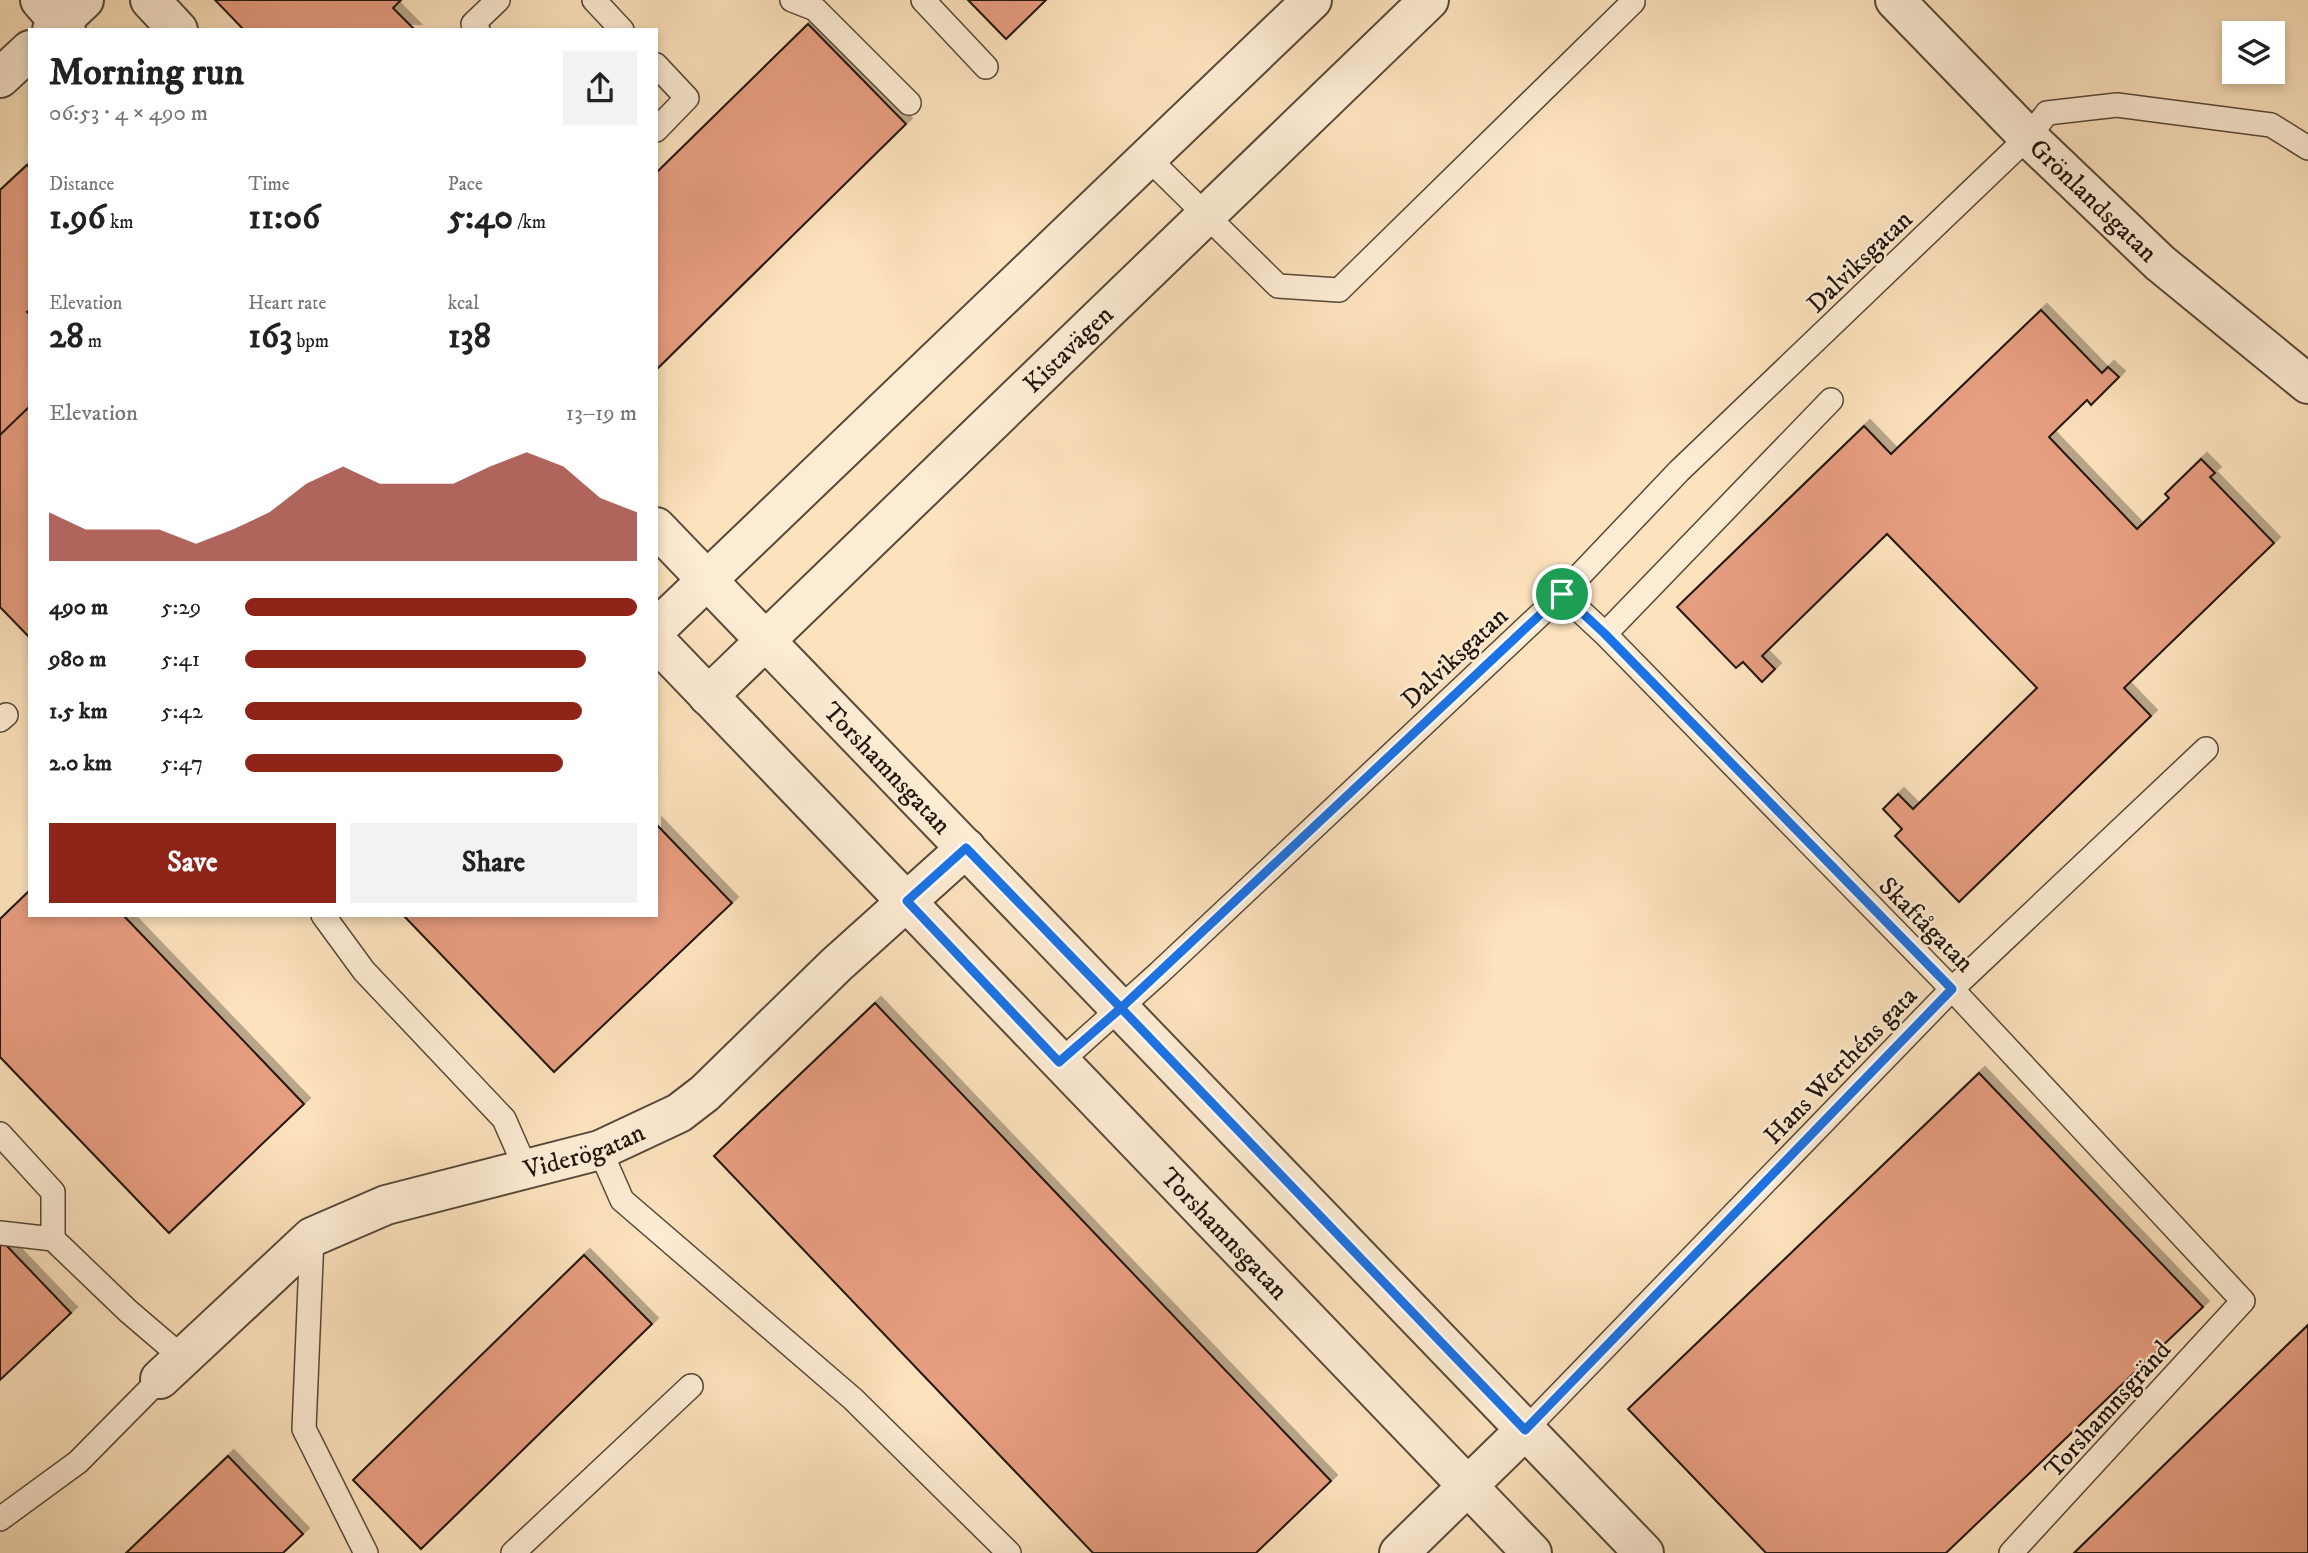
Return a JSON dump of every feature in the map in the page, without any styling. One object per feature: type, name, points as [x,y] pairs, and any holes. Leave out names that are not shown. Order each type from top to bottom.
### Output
[{"type":"street","points":[[150,0],[176,28]]},
{"type":"street","points":[[658,627],[1312,0]]},
{"type":"street","name":"Kistavägen","points":[[708,696],[1429,0]]},
{"type":"street","name":"Grönlandsgatan","points":[[1895,0],[2028,137],[2160,263],[2308,384]]},
{"type":"street","points":[[0,78],[28,52]]},
{"type":"street","name":"Torshamnsgatan","points":[[658,529],[1644,1553]]},
{"type":"street","name":"Torshamnsgatan","points":[[658,643],[1532,1553]]},
{"type":"street","name":"Viderögatan","points":[[171,1369],[312,1237],[386,1205],[600,1150],[679,1113],[705,1093],[966,848]]},
{"type":"street","points":[[1399,1553],[1525,1430]]},
{"type":"lane","points":[[476,28],[473,24],[498,0]]},
{"type":"lane","points":[[594,0],[620,28]]},
{"type":"lane","points":[[792,0],[816,9],[909,103]]},
{"type":"lane","points":[[923,0],[986,67]]},
{"type":"lane","points":[[1148,158],[1278,286],[1339,290],[1633,2]]},
{"type":"lane","points":[[658,67],[687,98],[658,128]]},
{"type":"lane","name":"Dalviksgatan","points":[[1059,1062],[1121,1008],[1562,594],[1679,471],[2028,137],[2047,113],[2116,105],[2271,125],[2308,148]]},
{"type":"lane","points":[[1605,634],[1831,400]]},
{"type":"lane","name":"Skaftågatan","points":[[1562,594],[1605,634],[1952,989],[2243,1301]]},
{"type":"lane","name":"Hans Werthéns gata","points":[[1525,1430],[1952,989],[2206,749]]},
{"type":"lane","points":[[324,917],[365,971],[503,1119],[526,1169]]},
{"type":"lane","points":[[0,1134],[53,1192],[53,1239]]},
{"type":"lane","points":[[600,1150],[622,1200],[853,1399],[1009,1553]]},
{"type":"lane","points":[[0,1233],[53,1239],[128,1311],[171,1369],[78,1462],[0,1519]]},
{"type":"lane","points":[[312,1237],[304,1429],[366,1553]]},
{"type":"lane","name":"Torshamnsgränd","points":[[2011,1553],[2243,1301]]},
{"type":"lane","points":[[513,1553],[691,1386]]},
{"type":"lane","points":[[350,1521],[384,1553]]},
{"type":"building","points":[[215,0],[401,0],[393,8],[413,28],[242,28]]},
{"type":"building","points":[[968,0],[1046,0],[1006,39]]},
{"type":"building","points":[[808,24],[906,124],[658,368],[658,171]]},
{"type":"building","points":[[28,166],[28,408],[0,435],[0,190]]},
{"type":"building","points":[[2041,310],[2102,373],[2108,367],[2119,377],[2091,405],[2087,400],[2049,437],[2137,529],[2169,498],[2165,494],[2201,459],[2215,473],[2210,477],[2274,543],[2124,688],[2151,716],[1959,902],[1895,836],[1902,829],[1883,809],[1898,794],[1913,809],[2037,688],[1887,534],[1762,656],[1775,669],[1762,682],[1743,662],[1736,668],[1677,607],[1864,426],[1891,454]]},
{"type":"building","points":[[28,408],[28,636],[0,607],[0,435]]},
{"type":"building","points":[[658,826],[732,903],[554,1072],[405,917],[658,917]]},
{"type":"building","points":[[28,892],[28,917],[125,917],[304,1104],[169,1233],[0,1057],[0,919]]},
{"type":"building","points":[[875,1003],[1331,1481],[1256,1553],[1093,1553],[714,1156]]},
{"type":"building","points":[[1979,1073],[2203,1307],[1946,1553],[1766,1553],[1628,1409]]},
{"type":"building","points":[[4,1243],[71,1313],[0,1380],[0,1246]]},
{"type":"building","points":[[584,1255],[652,1324],[421,1549],[353,1480]]},
{"type":"building","points":[[2308,1325],[2308,1553],[2074,1553],[2282,1350]]},
{"type":"building","points":[[228,1456],[303,1534],[283,1553],[126,1553]]},
{"type":"route","points":[[1562,594],[1121,1008],[966,848],[907,901],[1059,1062],[1121,1008],[1525,1430],[1952,989],[1605,634],[1562,594]]}]
